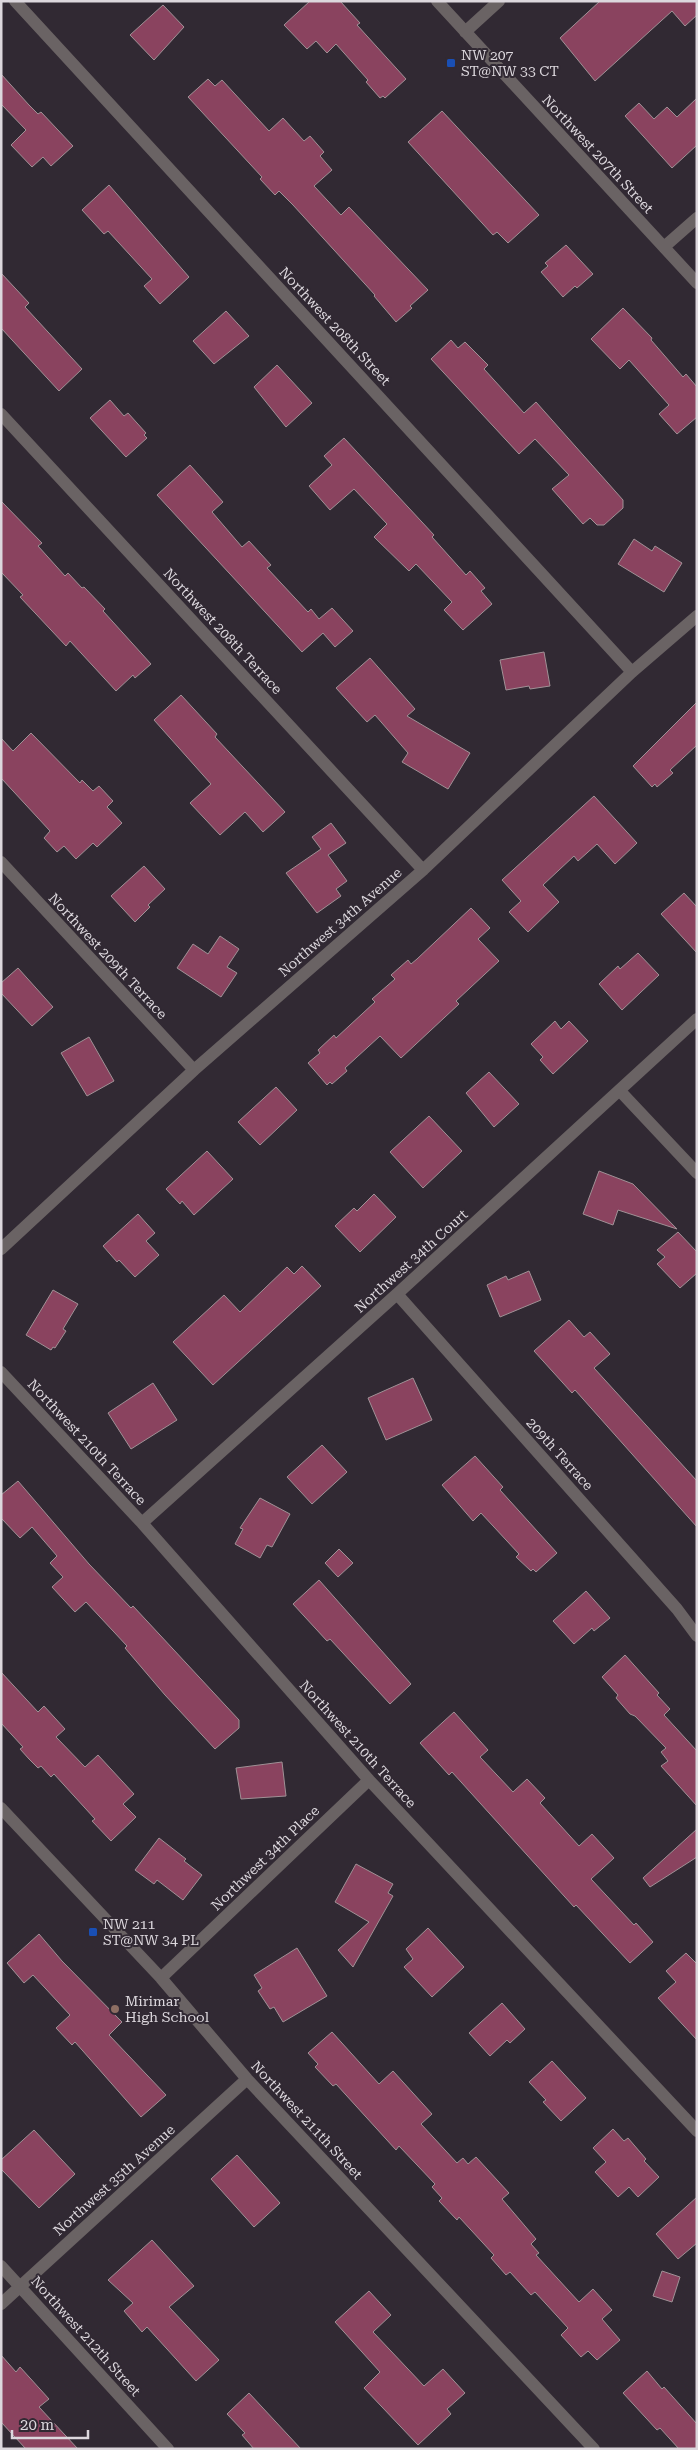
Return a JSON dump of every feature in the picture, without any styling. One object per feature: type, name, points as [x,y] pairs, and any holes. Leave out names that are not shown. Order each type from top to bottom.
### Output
[{"type":"street","name":"Northwest 208th Street","points":[[15,1],[632,672]]},
{"type":"street","name":"Northwest 207th Street","points":[[437,1],[697,283]]},
{"type":"street","points":[[465,32],[499,1]]},
{"type":"street","points":[[664,247],[697,218]]},
{"type":"street","name":"Northwest 208th Terrace","points":[[1,414],[423,870]]},
{"type":"street","name":"Northwest 34th Avenue","points":[[1,1249],[194,1070],[423,870],[632,672],[697,616]]},
{"type":"street","name":"Northwest 209th Terrace","points":[[1,862],[194,1070]]},
{"type":"street","name":"Northwest 34th Court","points":[[142,1523],[397,1294],[697,1019]]},
{"type":"street","points":[[620,1091],[697,1173]]},
{"type":"street","name":"209th Terrace","points":[[397,1294],[677,1609],[697,1636]]},
{"type":"street","name":"Northwest 210th Terrace","points":[[1,1372],[142,1523],[369,1780],[697,2131]]},
{"type":"street","name":"Northwest 34th Place","points":[[161,1978],[369,1780]]},
{"type":"street","name":"Northwest 211th Street","points":[[1,1808],[161,1978],[248,2079],[594,2449]]},
{"type":"street","name":"Northwest 35th Avenue","points":[[1,2304],[248,2079]]},
{"type":"street","name":"Northwest 212th Street","points":[[1,2266],[168,2449]]},
{"type":"building","points":[[310,1],[340,1],[360,23],[357,25],[406,79],[385,98],[383,96],[380,98],[366,82],[368,80],[336,44],[327,53],[316,41],[307,49],[284,25]]},
{"type":"building","points":[[600,1],[697,1],[697,15],[685,26],[672,11],[595,81],[560,38]]},
{"type":"building","points":[[163,5],[184,27],[154,60],[130,35]]},
{"type":"building","points":[[1,74],[38,114],[41,112],[73,146],[51,166],[43,157],[32,167],[11,145],[26,130],[1,104]]},
{"type":"building","points":[[208,79],[215,86],[222,80],[269,131],[283,118],[304,141],[310,136],[324,152],[320,156],[332,170],[314,186],[341,215],[349,207],[428,290],[396,322],[375,295],[293,205],[279,191],[275,195],[260,179],[262,177],[188,97]]},
{"type":"building","points":[[697,98],[697,145],[672,168],[625,116],[639,103],[654,119],[667,107],[677,117]]},
{"type":"building","points":[[442,111],[539,215],[508,243],[497,232],[493,235],[408,142]]},
{"type":"building","points":[[109,185],[189,277],[160,304],[144,286],[152,279],[108,231],[104,234],[82,210]]},
{"type":"building","points":[[566,245],[593,274],[563,297],[541,272],[548,266],[545,263]]},
{"type":"building","points":[[1,273],[29,303],[25,307],[82,369],[59,391],[1,328]]},
{"type":"building","points":[[623,308],[652,338],[651,340],[683,377],[686,374],[697,387],[697,417],[677,434],[659,414],[669,405],[629,360],[620,369],[591,339]]},
{"type":"building","points":[[226,311],[249,336],[214,364],[193,341]]},
{"type":"building","points":[[451,340],[458,348],[465,342],[488,365],[484,369],[524,413],[536,402],[623,500],[623,508],[604,525],[597,525],[590,518],[583,524],[552,489],[569,475],[535,439],[519,454],[431,359]]},
{"type":"building","points":[[277,365],[312,403],[286,427],[254,387]]},
{"type":"building","points":[[110,400],[124,416],[128,413],[146,433],[144,435],[147,438],[126,457],[90,418]]},
{"type":"building","points":[[344,438],[434,535],[432,537],[466,575],[470,571],[485,588],[481,591],[492,604],[463,630],[444,610],[452,602],[416,564],[409,571],[374,537],[387,524],[354,489],[330,510],[309,486],[332,465],[324,456]]},
{"type":"building","points":[[190,465],[223,502],[212,512],[242,547],[249,541],[271,565],[267,568],[308,612],[311,609],[319,619],[332,608],[353,631],[335,647],[323,633],[302,652],[157,495]]},
{"type":"building","points":[[1,501],[42,543],[38,546],[65,576],[68,573],[82,588],[84,587],[151,664],[135,678],[133,675],[116,691],[70,641],[66,646],[20,597],[23,595],[1,572]]},
{"type":"building","points":[[634,539],[652,551],[655,546],[682,563],[664,592],[618,564]]},
{"type":"building","points":[[544,652],[550,686],[530,689],[529,686],[506,690],[500,660]]},
{"type":"building","points":[[370,658],[415,709],[407,716],[470,753],[448,789],[402,762],[408,753],[375,715],[367,722],[336,688]]},
{"type":"building","points":[[181,695],[217,734],[215,737],[285,812],[263,832],[245,812],[220,835],[190,803],[211,784],[154,720]]},
{"type":"building","points":[[697,702],[697,745],[670,770],[673,773],[657,787],[655,784],[652,787],[633,766]]},
{"type":"building","points":[[31,733],[80,783],[82,780],[93,791],[99,786],[113,801],[107,807],[122,823],[97,847],[93,843],[76,859],[64,846],[57,852],[44,838],[50,831],[1,778],[1,738],[13,751]]},
{"type":"building","points":[[594,796],[637,843],[615,864],[597,844],[578,861],[574,856],[543,885],[559,902],[528,932],[509,912],[521,901],[502,880]]},
{"type":"building","points":[[331,823],[346,843],[328,855],[347,881],[336,889],[341,896],[317,913],[286,873],[321,849],[312,837]]},
{"type":"building","points":[[144,866],[165,889],[148,905],[150,907],[135,922],[111,896]]},
{"type":"building","points":[[684,893],[697,907],[697,953],[661,914]]},
{"type":"building","points":[[471,908],[490,928],[478,939],[499,961],[456,1001],[459,1004],[401,1058],[380,1036],[345,1068],[347,1071],[332,1084],[330,1082],[327,1085],[308,1063],[320,1053],[318,1050],[334,1035],[336,1038],[375,1002],[372,999],[395,979],[391,975],[408,960],[411,964],[417,959]]},
{"type":"building","points":[[220,936],[239,949],[227,967],[237,973],[221,997],[177,968],[193,944],[208,954]]},
{"type":"building","points":[[638,953],[659,975],[622,1010],[599,984],[618,966],[620,969]]},
{"type":"building","points":[[18,968],[53,1007],[32,1026],[1,993],[1,983]]},
{"type":"building","points":[[555,1021],[561,1029],[569,1021],[588,1041],[553,1074],[540,1060],[543,1057],[531,1044]]},
{"type":"building","points":[[89,1037],[114,1081],[87,1096],[61,1053]]},
{"type":"building","points":[[489,1072],[519,1104],[494,1127],[466,1093]]},
{"type":"building","points":[[276,1087],[297,1110],[260,1145],[238,1122]]},
{"type":"building","points":[[429,1116],[462,1151],[423,1188],[390,1152]]},
{"type":"building","points":[[207,1151],[233,1179],[194,1215],[182,1201],[180,1204],[166,1189]]},
{"type":"building","points":[[599,1171],[633,1184],[677,1229],[618,1210],[613,1225],[583,1214]]},
{"type":"building","points":[[374,1194],[396,1217],[360,1252],[335,1226],[354,1208],[357,1211]]},
{"type":"building","points":[[138,1214],[155,1233],[146,1241],[159,1255],[135,1277],[119,1260],[117,1262],[103,1246]]},
{"type":"building","points":[[678,1232],[697,1252],[697,1273],[680,1288],[657,1264],[665,1257],[657,1250]]},
{"type":"building","points":[[302,1266],[321,1286],[213,1385],[173,1342],[224,1295],[240,1312],[287,1267],[294,1274]]},
{"type":"building","points":[[529,1271],[541,1300],[500,1317],[487,1285],[506,1276],[508,1280]]},
{"type":"building","points":[[53,1290],[78,1304],[63,1329],[66,1331],[55,1348],[53,1347],[51,1350],[26,1335]]},
{"type":"building","points":[[569,1320],[584,1337],[590,1332],[610,1354],[594,1368],[697,1481],[697,1527],[575,1390],[572,1393],[534,1351]]},
{"type":"building","points":[[413,1378],[432,1420],[386,1440],[368,1398]]},
{"type":"building","points":[[153,1383],[177,1420],[131,1449],[108,1413]]},
{"type":"building","points":[[322,1445],[347,1472],[312,1504],[287,1477]]},
{"type":"building","points":[[475,1456],[503,1487],[500,1490],[557,1553],[536,1572],[533,1569],[531,1571],[516,1557],[519,1554],[481,1513],[473,1521],[442,1485]]},
{"type":"building","points":[[18,1481],[89,1564],[131,1608],[133,1606],[239,1720],[239,1728],[215,1749],[165,1695],[125,1648],[127,1646],[86,1602],[75,1612],[52,1587],[63,1577],[50,1563],[57,1556],[32,1527],[20,1538],[1,1518],[1,1495]]},
{"type":"building","points":[[260,1498],[290,1514],[272,1547],[267,1545],[260,1558],[235,1544],[243,1529],[240,1528]]},
{"type":"building","points":[[339,1549],[353,1563],[338,1577],[325,1563]]},
{"type":"building","points":[[319,1580],[411,1684],[390,1704],[330,1639],[327,1641],[293,1604]]},
{"type":"building","points":[[586,1591],[610,1618],[594,1631],[592,1628],[574,1644],[553,1621]]},
{"type":"building","points":[[625,1655],[659,1693],[657,1695],[670,1709],[664,1715],[697,1751],[697,1806],[661,1766],[668,1761],[661,1752],[666,1748],[635,1716],[630,1714],[616,1698],[618,1695],[602,1677]]},
{"type":"building","points":[[1,1672],[38,1712],[44,1706],[65,1729],[56,1737],[85,1767],[98,1755],[134,1794],[123,1804],[136,1817],[111,1841],[92,1821],[95,1819],[54,1774],[51,1777],[41,1766],[38,1768],[29,1759],[20,1749],[23,1747],[1,1723]]},
{"type":"building","points":[[454,1712],[488,1750],[480,1757],[513,1792],[527,1779],[545,1798],[540,1803],[579,1846],[592,1834],[614,1858],[591,1879],[634,1925],[636,1923],[653,1942],[630,1963],[576,1905],[574,1907],[452,1772],[449,1775],[420,1743]]},
{"type":"building","points":[[282,1762],[286,1796],[241,1799],[236,1768]]},
{"type":"building","points":[[697,1829],[697,1857],[650,1887],[643,1878]]},
{"type":"building","points":[[159,1838],[186,1859],[184,1861],[202,1875],[183,1900],[157,1880],[154,1884],[135,1870]]},
{"type":"building","points":[[356,1864],[393,1884],[388,1893],[393,1896],[353,1967],[338,1950],[369,1922],[335,1902]]},
{"type":"building","points":[[428,1928],[464,1967],[432,1997],[404,1967],[413,1959],[406,1949]]},
{"type":"building","points":[[39,1934],[62,1961],[122,2022],[109,2035],[166,2095],[141,2117],[75,2042],[72,2045],[56,2028],[70,2015],[33,1975],[24,1983],[7,1963]]},
{"type":"building","points":[[297,1948],[327,1996],[283,2022],[274,2007],[270,2009],[258,1991],[262,1988],[254,1975]]},
{"type":"building","points":[[686,1953],[697,1964],[697,2040],[658,1998],[676,1982],[666,1971]]},
{"type":"building","points":[[502,2003],[525,2029],[510,2043],[507,2040],[490,2056],[469,2033]]},
{"type":"building","points":[[332,2032],[379,2084],[393,2071],[432,2114],[421,2124],[457,2163],[463,2158],[468,2164],[476,2157],[509,2193],[502,2199],[536,2239],[531,2244],[539,2253],[536,2255],[579,2302],[593,2289],[612,2310],[602,2319],[620,2340],[597,2360],[588,2351],[581,2357],[561,2335],[568,2328],[535,2292],[531,2295],[510,2272],[506,2275],[491,2258],[494,2255],[459,2217],[457,2220],[439,2201],[442,2198],[432,2187],[435,2184],[399,2146],[396,2150],[336,2084],[333,2086],[315,2067],[318,2064],[308,2053]]},
{"type":"building","points":[[552,2061],[586,2098],[561,2121],[543,2102],[546,2100],[529,2082]]},
{"type":"building","points":[[613,2129],[624,2141],[628,2138],[646,2159],[644,2161],[659,2177],[638,2197],[629,2187],[618,2197],[595,2172],[606,2162],[593,2148]]},
{"type":"building","points":[[34,2130],[75,2174],[39,2208],[1,2169],[1,2160]]},
{"type":"building","points":[[237,2155],[280,2203],[254,2227],[211,2179]]},
{"type":"building","points":[[697,2197],[697,2243],[678,2259],[656,2234]]},
{"type":"building","points":[[152,2240],[194,2286],[169,2307],[219,2360],[196,2381],[147,2327],[142,2332],[124,2311],[133,2303],[108,2280]]},
{"type":"building","points":[[662,2271],[680,2277],[672,2302],[653,2296]]},
{"type":"building","points":[[369,2291],[391,2315],[373,2332],[424,2386],[443,2369],[465,2393],[447,2409],[451,2414],[418,2445],[364,2388],[380,2372],[335,2322]]},
{"type":"building","points":[[1,2355],[16,2372],[20,2367],[49,2399],[39,2407],[78,2449],[26,2449],[1,2422]]},
{"type":"building","points":[[647,2371],[697,2424],[697,2449],[679,2449],[660,2428],[657,2430],[623,2393]]},
{"type":"building","points":[[249,2393],[301,2449],[254,2449],[242,2435],[245,2433],[227,2414]]},
{"type":"place","name":"NW 207 ST@NW 33 CT","points":[[451,63]]},
{"type":"place","name":"NW 211 ST@NW 34 PL","points":[[93,1932]]},
{"type":"place","name":"Mirimar High School","points":[[115,2009]]}]
